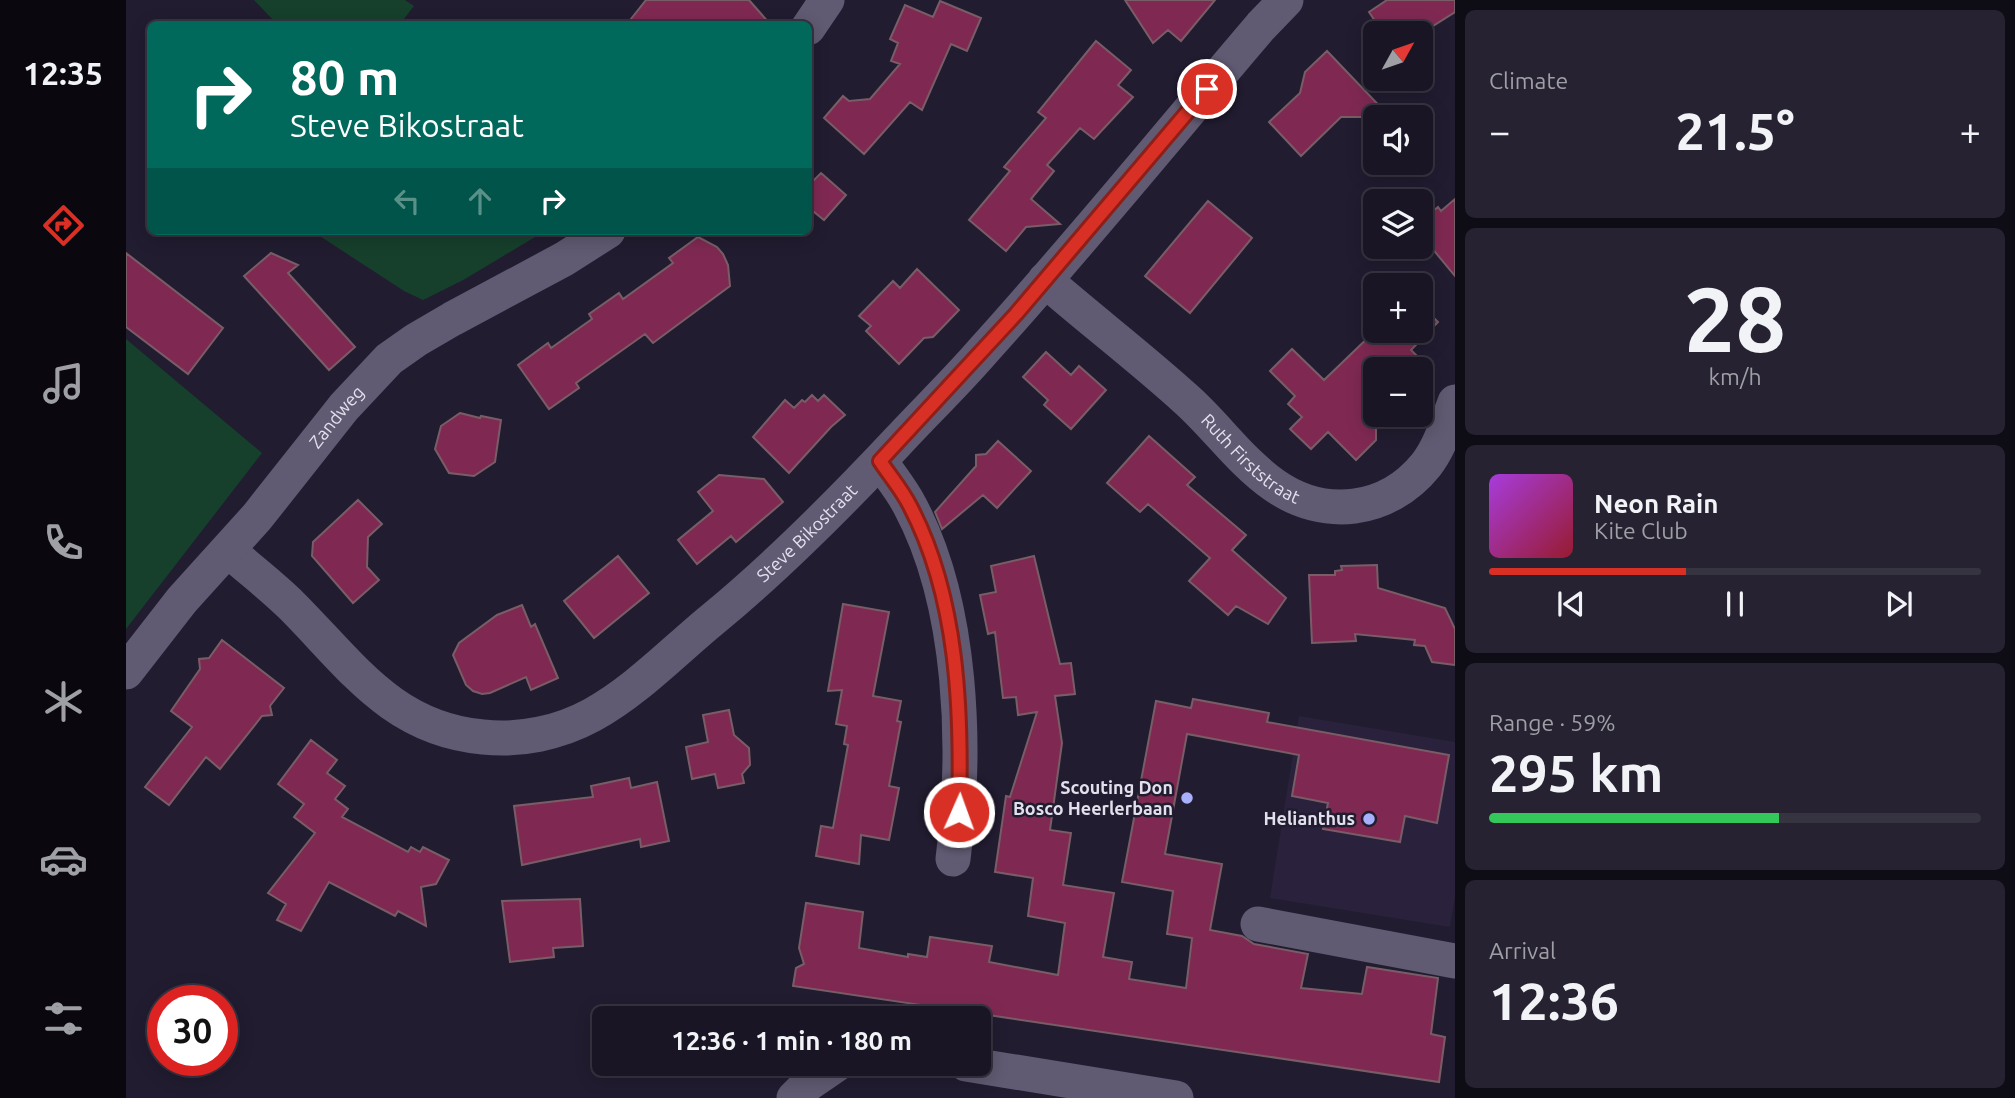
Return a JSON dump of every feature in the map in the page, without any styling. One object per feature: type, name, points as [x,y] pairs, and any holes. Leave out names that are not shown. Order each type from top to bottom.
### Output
[{"type":"street","points":[[812,22],[827,0]]},
{"type":"street","name":"Steve Bikostraat","points":[[228,551],[290,604],[371,690],[420,722],[483,737],[522,737],[557,730],[580,720],[623,694],[757,583],[880,461],[979,356],[1286,0]]},
{"type":"street","name":"Zandweg","points":[[126,672],[182,600],[257,517],[344,407],[389,359],[452,319],[565,259],[602,235]]},
{"type":"street","name":"Ruth Firststraat","points":[[1045,280],[1105,333],[1155,371],[1210,421],[1241,456],[1273,485],[1302,501],[1327,507],[1350,507],[1371,503],[1397,489],[1426,464],[1439,443],[1455,402]]},
{"type":"street","points":[[880,461],[910,505],[932,558],[948,624],[956,669],[960,759],[959,812],[953,859]]},
{"type":"street","points":[[1258,924],[1455,961]]},
{"type":"street","points":[[991,1074],[1022,1086],[1176,1098]]},
{"type":"street","points":[[794,1098],[820,1076]]},
{"type":"shaded area","name":"Helianthus","points":[[1299,716],[1455,742],[1455,896],[1450,927],[1270,898]]},
{"type":"green space","points":[[254,0],[405,0],[414,6],[402,21],[274,21]]},
{"type":"green space","points":[[318,235],[538,235],[465,279],[423,300],[404,291]]},
{"type":"green space","points":[[126,339],[262,453],[126,629]]},
{"type":"building","points":[[646,0],[749,0],[767,21],[629,21]]},
{"type":"building","points":[[1125,0],[1215,0],[1181,41],[1168,30],[1153,43]]},
{"type":"building","points":[[1387,0],[1455,0],[1455,12],[1433,26],[1433,21],[1375,21],[1369,12]]},
{"type":"building","points":[[940,1],[981,18],[967,51],[951,44],[922,110],[910,102],[864,154],[824,118],[843,96],[849,101],[870,99],[900,64],[891,61],[898,43],[890,39],[905,5],[933,17]]},
{"type":"building","points":[[1096,41],[1131,70],[1118,85],[1133,97],[1094,139],[1080,128],[1047,165],[1054,171],[1031,199],[1060,224],[1026,227],[1006,251],[969,220],[1010,171],[1004,167],[1046,118],[1038,112]]},
{"type":"building","points":[[1327,51],[1379,105],[1363,105],[1363,117],[1341,117],[1301,156],[1269,122],[1300,93],[1305,72]]},
{"type":"building","points":[[821,173],[846,195],[824,220],[812,210],[812,182]]},
{"type":"building","points":[[1455,199],[1455,276],[1433,249],[1433,211],[1438,207],[1441,211]]},
{"type":"building","points":[[1208,201],[1252,238],[1190,313],[1145,276]]},
{"type":"building","points":[[698,237],[717,247],[723,254],[728,265],[730,286],[653,343],[645,334],[576,383],[579,388],[549,409],[518,365],[548,343],[551,348],[592,319],[589,314],[619,293],[623,299],[673,263],[669,258]]},
{"type":"building","points":[[126,253],[223,328],[188,374],[126,327]]},
{"type":"building","points":[[271,253],[298,265],[288,273],[355,347],[329,370],[244,276]]},
{"type":"building","points":[[917,269],[959,310],[933,337],[924,338],[899,364],[866,331],[871,326],[859,316],[893,281],[900,288]]},
{"type":"building","points":[[1363,342],[1418,343],[1411,350],[1418,357],[1363,357],[1363,427],[1376,427],[1376,440],[1356,460],[1328,432],[1311,449],[1290,429],[1302,417],[1288,404],[1295,396],[1270,371],[1292,349],[1324,380]]},
{"type":"building","points":[[1046,352],[1071,375],[1079,366],[1106,390],[1071,429],[1044,405],[1048,400],[1023,377]]},
{"type":"building","points":[[812,395],[818,401],[824,395],[845,415],[789,473],[753,437],[785,400],[794,408]]},
{"type":"building","points":[[460,413],[501,420],[495,462],[474,476],[449,473],[435,449],[441,426]]},
{"type":"building","points":[[1149,436],[1195,477],[1187,485],[1246,535],[1232,550],[1286,598],[1268,624],[1236,606],[1228,615],[1189,581],[1210,558],[1148,504],[1140,512],[1107,483]]},
{"type":"building","points":[[998,441],[1031,471],[997,508],[983,495],[942,529],[935,512],[976,466],[976,455],[986,454]]},
{"type":"building","points":[[719,475],[764,479],[783,502],[736,542],[731,536],[697,564],[678,540],[713,511],[698,492]]},
{"type":"building","points":[[358,500],[382,524],[368,537],[367,567],[379,580],[353,603],[312,556],[313,542]]},
{"type":"building","points":[[618,556],[649,593],[594,638],[564,601]]},
{"type":"building","points":[[1034,556],[1060,664],[1071,663],[1075,694],[1055,696],[1062,743],[1050,830],[1071,833],[1063,885],[1114,893],[1103,957],[1132,962],[1129,979],[1186,988],[1192,938],[1167,934],[1173,891],[1122,882],[1156,701],[1191,708],[1193,699],[1269,713],[1267,722],[1449,755],[1437,823],[1405,816],[1400,842],[1323,829],[1328,803],[1292,796],[1299,755],[1187,734],[1165,854],[1222,864],[1210,930],[1242,936],[1254,944],[1308,954],[1301,988],[1362,994],[1367,967],[1438,978],[1431,1034],[1445,1037],[1439,1082],[991,1015],[991,1006],[928,1006],[793,986],[796,968],[804,964],[799,948],[806,903],[863,912],[859,948],[908,957],[908,954],[927,957],[930,937],[992,946],[989,962],[1058,975],[1065,923],[1028,916],[1033,878],[995,872],[1006,796],[1010,797],[1037,712],[1018,715],[1016,697],[1003,698],[995,632],[988,634],[980,595],[996,592],[991,566]]},
{"type":"building","points":[[1377,565],[1378,588],[1445,608],[1455,629],[1455,665],[1432,662],[1425,646],[1414,645],[1415,640],[1355,634],[1356,641],[1312,643],[1309,575],[1335,575],[1335,571],[1342,570],[1341,566]]},
{"type":"building","points":[[843,604],[889,612],[873,696],[901,701],[897,721],[901,722],[889,786],[899,788],[889,840],[861,835],[859,864],[816,856],[821,826],[833,828],[848,745],[844,744],[847,726],[836,724],[842,690],[828,691]]},
{"type":"building","points":[[522,605],[531,627],[535,624],[558,678],[531,690],[526,677],[490,693],[473,691],[466,685],[453,655],[459,643],[497,615]]},
{"type":"building","points":[[222,640],[284,688],[270,706],[272,715],[262,716],[220,769],[206,757],[169,805],[145,787],[192,727],[171,711],[200,669],[199,659],[209,658]]},
{"type":"building","points":[[729,710],[734,735],[749,748],[750,765],[742,774],[744,783],[718,788],[715,774],[692,779],[686,747],[708,742],[703,715]]},
{"type":"building","points":[[311,740],[337,760],[327,773],[345,786],[335,799],[348,809],[342,817],[408,852],[411,847],[420,852],[423,847],[449,860],[436,884],[421,887],[426,926],[398,911],[395,916],[329,882],[301,931],[277,920],[286,904],[268,893],[315,833],[294,817],[304,804],[278,784]]},
{"type":"building","points":[[629,778],[631,788],[657,782],[669,841],[641,847],[640,839],[522,865],[514,806],[593,797],[591,786]]},
{"type":"building","points":[[580,899],[583,946],[553,948],[554,957],[510,962],[502,901]]},
{"type":"place","name":"Scouting Don Bosco Heerlerbaan","points":[[1187,798]]},
{"type":"place","name":"Helianthus","points":[[1369,819]]},
{"type":"route","points":[[959,812],[960,759],[956,669],[946,613],[932,558],[910,505],[880,461],[1016,314],[1207,89]]}]
